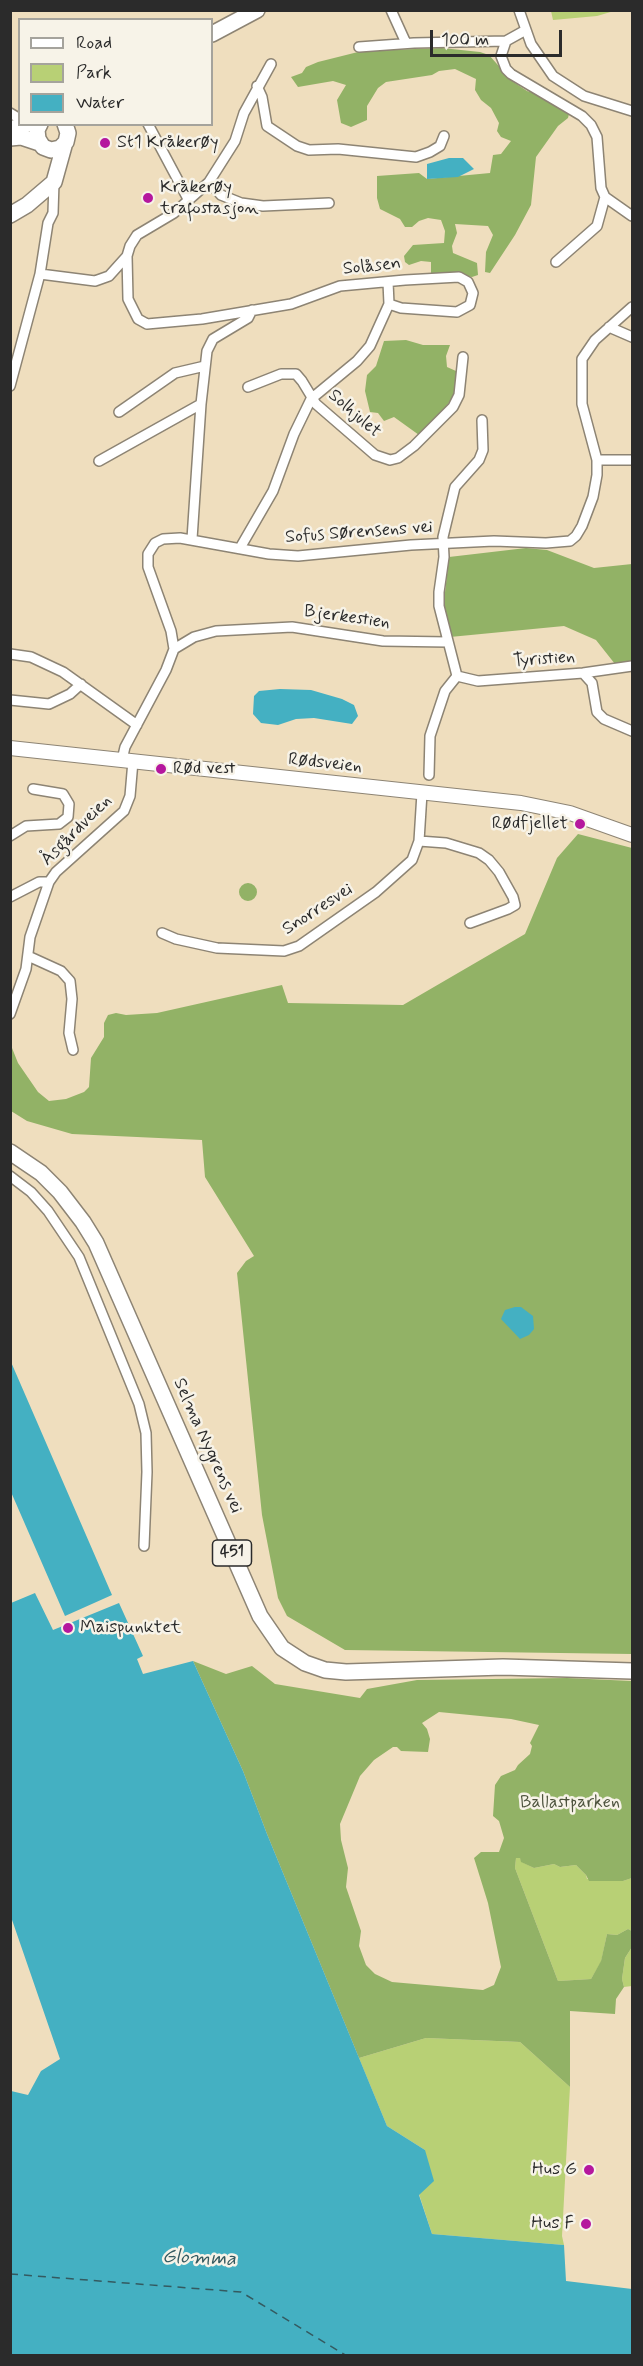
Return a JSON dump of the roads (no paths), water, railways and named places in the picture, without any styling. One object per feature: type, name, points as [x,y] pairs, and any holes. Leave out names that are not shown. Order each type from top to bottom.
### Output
[{"type":"main road","points":[[213,33],[257,10]]},
{"type":"main road","points":[[39,126],[37,135],[49,168],[40,194]]},
{"type":"main road","points":[[10,138],[21,137],[51,150],[68,132]]},
{"type":"main road","points":[[10,215],[54,182],[68,132]]},
{"type":"main road","name":"Selma Nygrens vei","points":[[10,1152],[41,1173],[60,1192],[84,1222],[96,1243],[260,1616],[282,1648],[305,1663],[325,1670],[346,1672],[503,1667],[633,1671]]},
{"type":"street","points":[[391,10],[406,43]]},
{"type":"street","points":[[519,10],[524,31],[541,61],[564,85],[584,96],[633,111]]},
{"type":"street","points":[[359,47],[406,43],[506,41],[524,31]]},
{"type":"street","points":[[506,41],[501,56],[506,69],[511,74],[582,116],[591,125],[597,137],[601,188],[605,197],[633,216]]},
{"type":"street","points":[[40,274],[95,281],[109,276],[127,256],[137,235],[174,213],[209,182],[235,141],[244,113],[271,64]]},
{"type":"street","points":[[257,86],[262,97],[267,126],[297,146],[309,150],[338,149],[416,157],[440,146],[444,136]]},
{"type":"street","points":[[149,126],[188,199]]},
{"type":"street","points":[[10,386],[40,274],[48,223],[53,213],[54,182]]},
{"type":"street","points":[[209,182],[221,195],[241,203],[263,206],[329,203]]},
{"type":"street","points":[[556,262],[597,226],[605,197]]},
{"type":"street","name":"Solåsen","points":[[127,256],[128,299],[132,309],[143,323],[154,325],[291,304],[332,288],[388,282],[459,277],[468,282],[473,293],[470,304],[457,312],[400,308],[389,304]]},
{"type":"street","points":[[240,548],[273,491],[294,434],[311,399],[357,361],[370,346],[389,304],[388,282]]},
{"type":"street","points":[[633,307],[595,340],[582,359],[582,404],[597,460],[633,460]]},
{"type":"street","points":[[192,539],[201,404],[208,347],[213,339],[248,318],[252,310]]},
{"type":"street","points":[[609,327],[633,337]]},
{"type":"street","name":"Solhjulet","points":[[248,387],[292,372],[299,376],[311,399],[375,455],[386,460],[394,460],[403,455],[440,422],[457,401],[463,357]]},
{"type":"street","points":[[119,412],[175,373],[205,366]]},
{"type":"street","points":[[99,461],[201,404]]},
{"type":"street","points":[[429,775],[430,736],[445,691],[458,676],[439,606],[443,544],[453,492],[479,460],[483,450],[482,420]]},
{"type":"street","name":"Sofus Sørensens vei","points":[[174,649],[171,631],[148,567],[148,554],[152,546],[163,539],[192,539],[269,554],[298,556],[494,541],[546,543],[570,541],[582,526],[593,497],[597,460]]},
{"type":"street","name":"Bjerkestien","points":[[174,649],[194,638],[216,631],[292,627],[383,641],[448,642]]},
{"type":"street","points":[[128,760],[125,747],[166,670],[174,649]]},
{"type":"street","points":[[10,654],[44,662],[81,684],[137,725]]},
{"type":"street","name":"Tyristien","points":[[458,676],[478,681],[583,674],[633,666]]},
{"type":"street","points":[[583,674],[592,684],[597,712],[604,719],[633,731]]},
{"type":"street","points":[[10,700],[49,704],[70,694],[81,684]]},
{"type":"street","name":"Rødsveien","points":[[10,748],[522,802],[570,813],[633,835]]},
{"type":"street","name":"Åsgårdveien","points":[[10,897],[39,882],[49,882],[124,811],[130,796],[128,760]]},
{"type":"street","points":[[10,836],[26,826],[56,825],[68,817],[69,804],[63,794],[33,789]]},
{"type":"street","name":"Snorresvei","points":[[162,933],[176,939],[217,948],[284,951],[299,946],[376,892],[405,868],[415,856],[419,841],[422,793]]},
{"type":"street","points":[[419,841],[446,843],[479,853],[489,860],[499,872],[513,897],[514,905],[471,922]]},
{"type":"street","points":[[10,1014],[19,993],[30,937],[49,882]]},
{"type":"street","points":[[28,956],[61,971],[70,981],[72,999],[69,1033],[73,1050]]},
{"type":"street","points":[[10,1176],[31,1192],[48,1211],[79,1257],[139,1404],[146,1443],[144,1546]]},
{"type":"water","points":[[449,158],[463,158],[474,169],[458,177],[427,179],[427,164]]},
{"type":"water","points":[[311,690],[342,699],[354,705],[358,716],[352,724],[314,718],[296,719],[278,725],[261,723],[253,714],[254,696],[259,691]]},
{"type":"water","points":[[521,1307],[533,1316],[534,1329],[529,1335],[520,1339],[501,1319],[505,1310]]},
{"type":"water","points":[[11,1362],[112,1595],[65,1616],[11,1492]]},
{"type":"water","name":"Glomma","points":[[35,1593],[53,1630],[119,1603],[143,1656],[137,1659],[143,1674],[193,1661],[243,1771],[387,2126],[425,2150],[434,2181],[419,2195],[432,2234],[564,2245],[566,2281],[632,2289],[632,2355],[11,2355],[11,2091],[28,2095],[41,2071],[60,2059],[10,1914],[11,1603]]},
{"type":"place","name":"St1 Kråkerøy","points":[[105,143]]},
{"type":"place","name":"Kråkerøy trafostasjon","points":[[148,198]]},
{"type":"place","name":"Rød vest","points":[[161,769]]},
{"type":"place","name":"Rødfjellet","points":[[580,824]]},
{"type":"place","name":"Maispunktet","points":[[68,1628]]},
{"type":"place","name":"Hus G","points":[[589,2170]]},
{"type":"place","name":"Hus F","points":[[586,2224]]},
{"type":"park label","name":"Ballastparken","points":[[570,1803]]}]
